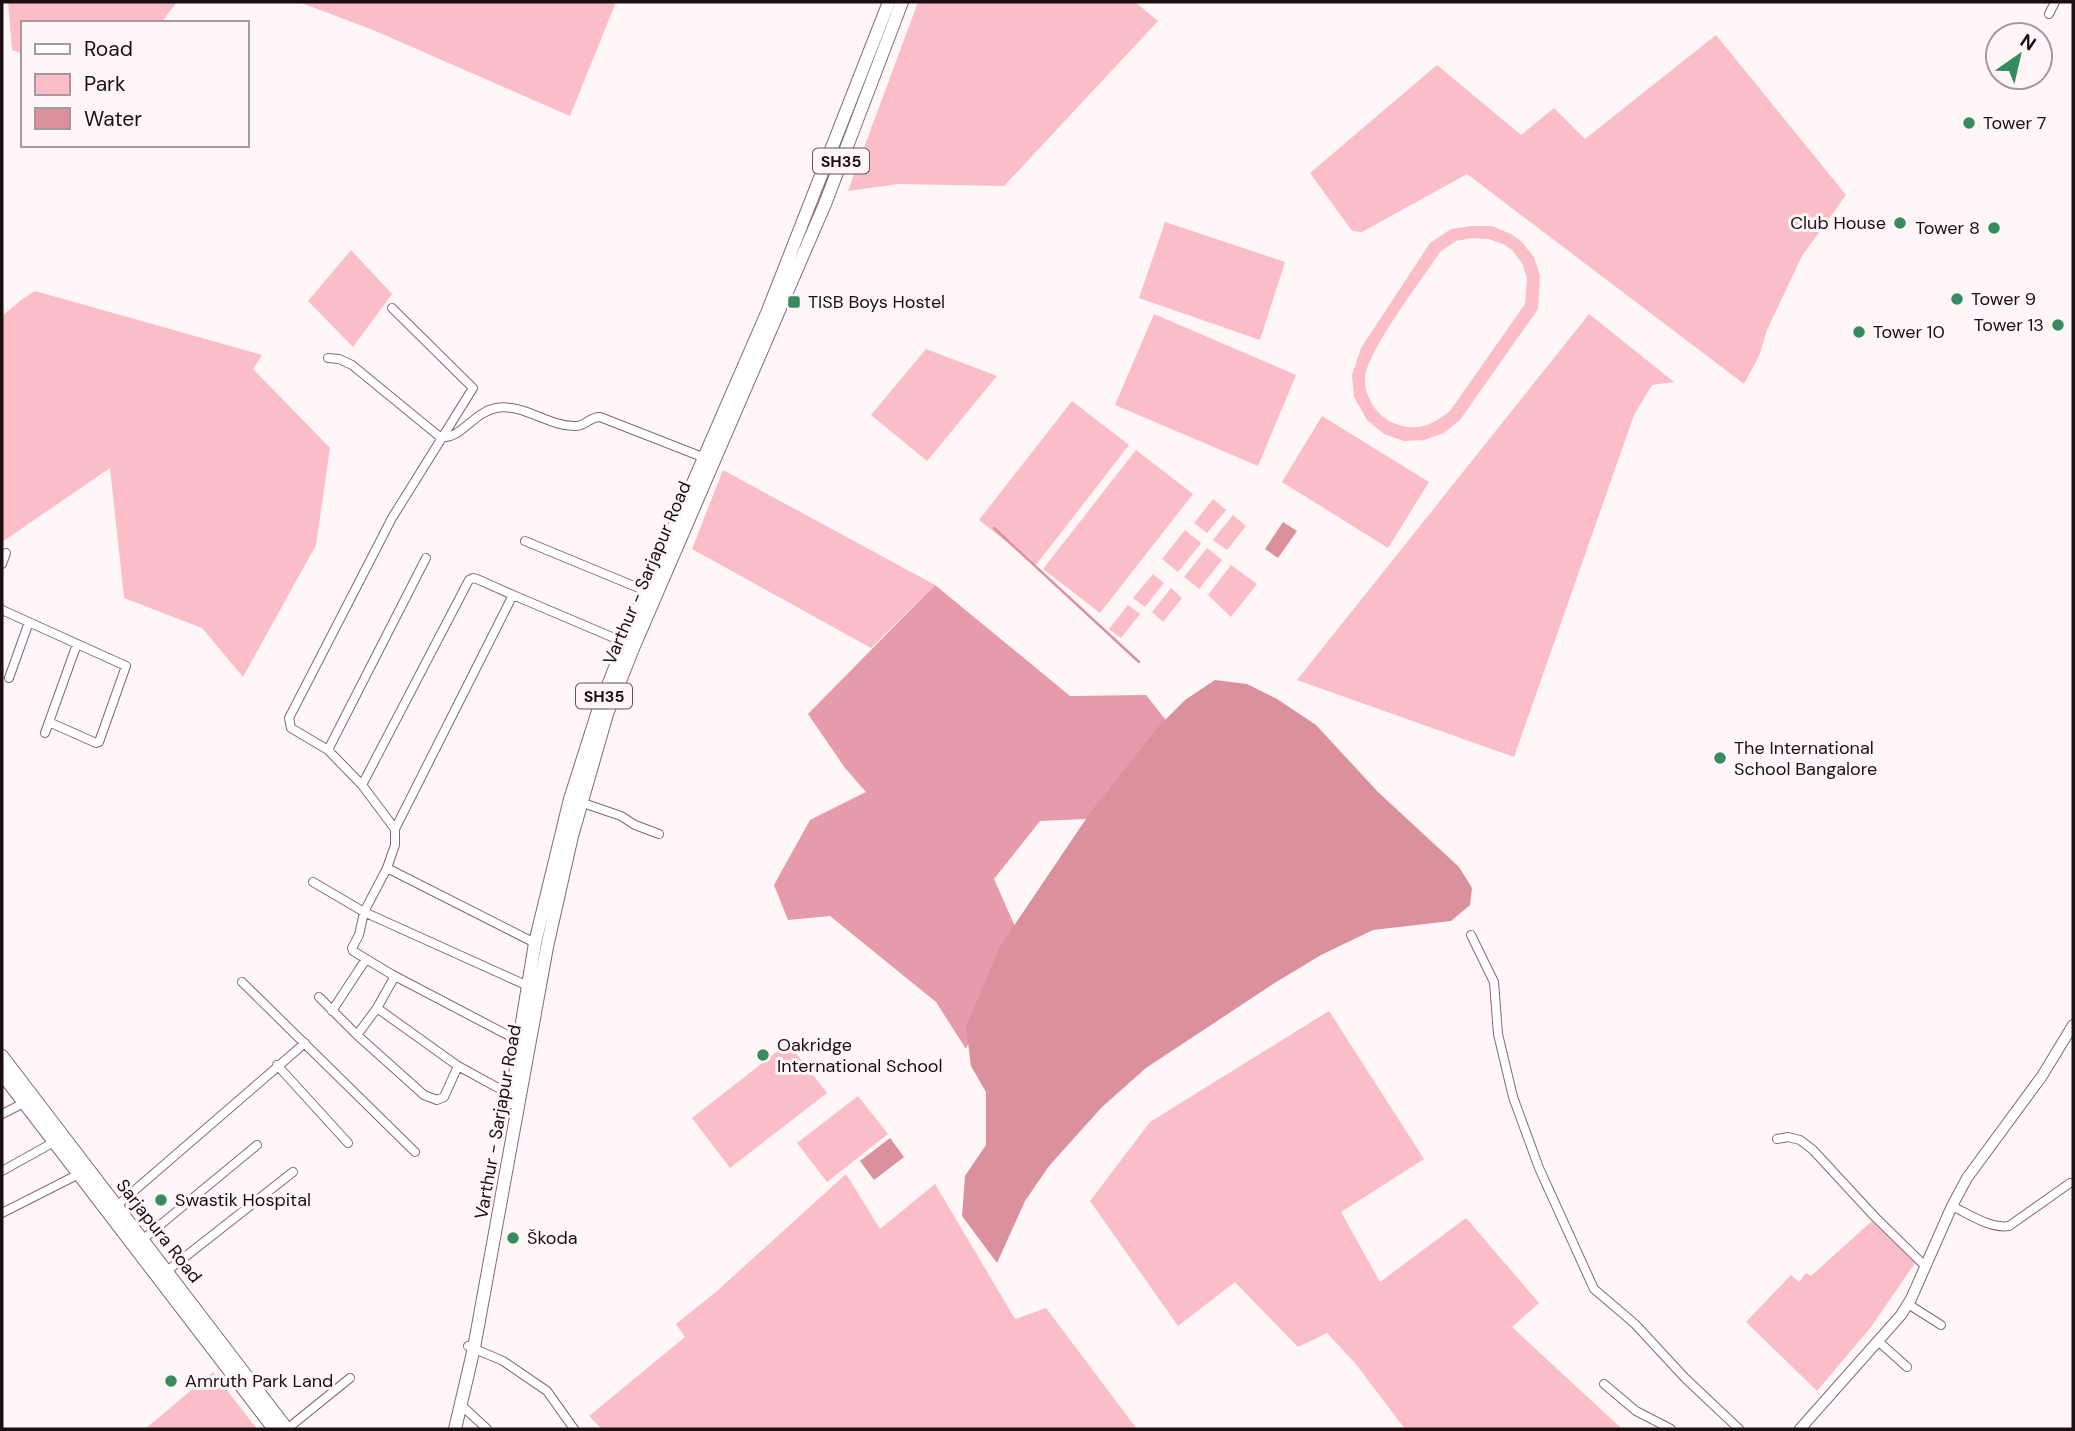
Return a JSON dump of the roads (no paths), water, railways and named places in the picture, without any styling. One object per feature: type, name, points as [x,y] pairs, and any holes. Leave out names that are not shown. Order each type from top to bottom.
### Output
[{"type":"main road","name":"Varthur - Sarjapur Road","points":[[629,645],[646,591],[808,212],[889,2]]},
{"type":"main road","name":"Varthur - Sarjapur Road","points":[[471,1347],[500,1181],[535,943],[576,801],[598,711],[825,204],[902,2]]},
{"type":"main road","name":"Varthur - Sarjapur Road","points":[[453,1429],[576,801]]},
{"type":"main road","name":"Sarjapura Road","points":[[2,1056],[274,1429]]},
{"type":"main road","name":"Sarjapura Road","points":[[2,1074],[79,1174],[142,1240],[167,1271],[287,1429]]},
{"type":"street","points":[[2049,14],[2055,2]]},
{"type":"street","points":[[392,308],[473,388],[392,518],[289,718],[291,728],[328,750],[362,785],[395,829]]},
{"type":"street","points":[[328,358],[339,359],[352,365],[442,438],[453,437],[486,411],[508,407],[571,426],[584,425],[600,416],[705,458]]},
{"type":"street","points":[[525,541],[646,591]]},
{"type":"street","points":[[2,564],[6,553]]},
{"type":"street","points":[[328,750],[426,558]]},
{"type":"street","points":[[362,785],[469,580],[477,579],[629,645]]},
{"type":"street","points":[[513,596],[395,829],[396,845],[364,912],[352,948],[395,976],[519,1041]]},
{"type":"street","points":[[2,610],[125,665],[126,669],[98,743],[49,722]]},
{"type":"street","points":[[9,678],[29,622]]},
{"type":"street","points":[[44,733],[77,643]]},
{"type":"street","points":[[576,801],[621,816],[635,825],[659,834]]},
{"type":"street","points":[[387,868],[535,943]]},
{"type":"street","points":[[313,882],[364,912],[528,986]]},
{"type":"street","points":[[1471,935],[1494,982],[1498,1034],[1513,1097],[1539,1168],[1594,1289],[1635,1324],[1685,1378],[1739,1429]]},
{"type":"street","points":[[332,1011],[366,959]]},
{"type":"street","points":[[357,1035],[377,1008],[395,976]]},
{"type":"street","points":[[242,982],[415,1152]]},
{"type":"street","points":[[318,997],[424,1095],[440,1100],[444,1097],[458,1066]]},
{"type":"street","points":[[377,1008],[458,1066],[513,1096]]},
{"type":"street","points":[[1800,1429],[1901,1315],[1926,1268],[1967,1178],[2042,1076],[2073,1025]]},
{"type":"street","points":[[113,1209],[305,1043]]},
{"type":"street","points":[[277,1065],[348,1143]]},
{"type":"street","points":[[2,1114],[24,1103]]},
{"type":"street","points":[[1777,1139],[1788,1137],[1800,1140],[1814,1150],[1926,1268]]},
{"type":"street","points":[[2,1171],[54,1142]]},
{"type":"street","points":[[142,1240],[257,1145]]},
{"type":"street","points":[[167,1271],[293,1172]]},
{"type":"street","points":[[2,1213],[79,1174]]},
{"type":"street","points":[[1952,1206],[1990,1224],[2009,1226],[2070,1183]]},
{"type":"street","points":[[1908,1304],[1941,1325]]},
{"type":"street","points":[[1878,1342],[1907,1367]]},
{"type":"street","points":[[471,1347],[503,1361],[547,1391],[573,1429]]},
{"type":"street","points":[[287,1429],[350,1378]]},
{"type":"street","points":[[1604,1384],[1636,1411],[1671,1429]]},
{"type":"street","points":[[458,1401],[487,1429]]},
{"type":"water","points":[[1283,522],[1297,531],[1278,558],[1265,549]]},
{"type":"water","points":[[1215,680],[1247,684],[1277,699],[1316,725],[1378,792],[1459,867],[1472,888],[1470,905],[1451,921],[1373,930],[1321,955],[1146,1068],[1102,1107],[1049,1166],[1025,1201],[997,1263],[962,1216],[965,1176],[986,1145],[986,1092],[971,1066],[966,1027],[999,948],[1090,813],[1160,725],[1185,700]]},
{"type":"water","points":[[890,1138],[904,1157],[874,1180],[860,1161]]},
{"type":"waterway","points":[[994,528],[1139,662]]},
{"type":"place","name":"Tower 7","points":[[1969,123]]},
{"type":"place","name":"Club House","points":[[1900,223]]},
{"type":"place","name":"Tower 8","points":[[1994,228]]},
{"type":"place","name":"Tower 9","points":[[1957,299]]},
{"type":"place","name":"TISB Boys Hostel","points":[[794,302]]},
{"type":"place","name":"Tower 13","points":[[2058,325]]},
{"type":"place","name":"Tower 10","points":[[1859,332]]},
{"type":"place","name":"The International School Bangalore","points":[[1720,758]]},
{"type":"place","name":"Oakridge International School","points":[[763,1055]]},
{"type":"place","name":"Swastik Hospital","points":[[161,1200]]},
{"type":"place","name":"Škoda","points":[[513,1238]]},
{"type":"place","name":"Amruth Park Land","points":[[171,1381]]}]
